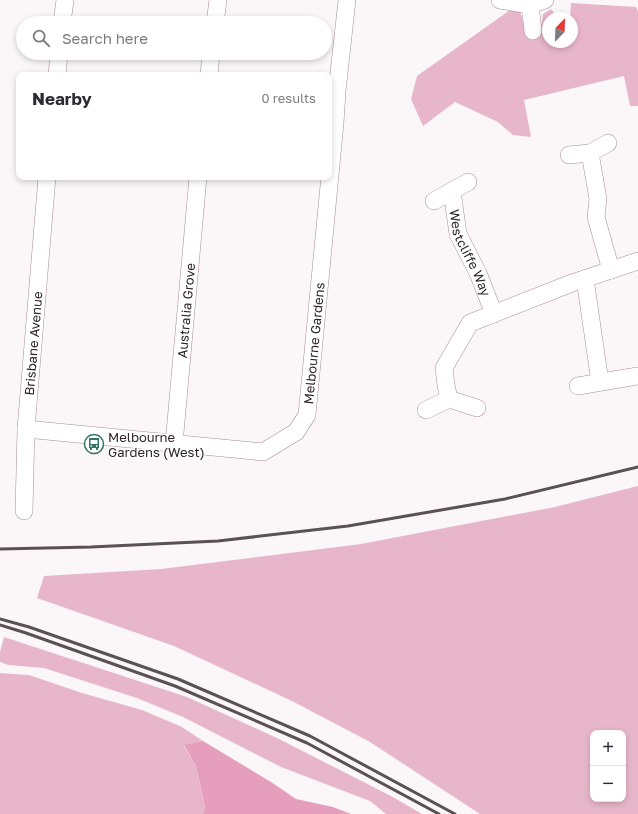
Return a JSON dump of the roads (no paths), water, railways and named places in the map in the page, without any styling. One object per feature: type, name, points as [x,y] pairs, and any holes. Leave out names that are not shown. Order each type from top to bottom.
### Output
[{"type":"street","points":[[63,16],[65,0]]},
{"type":"street","points":[[216,16],[218,0]]},
{"type":"street","name":"Melbourne Gardens","points":[[332,161],[337,91],[347,0]]},
{"type":"street","points":[[500,0],[538,3],[534,31]]},
{"type":"street","points":[[57,72],[58,60]]},
{"type":"street","points":[[208,72],[210,60]]},
{"type":"street","points":[[570,155],[590,153],[608,142]]},
{"type":"street","points":[[590,153],[598,199],[596,217],[611,270]]},
{"type":"street","name":"Brisbane Avenue","points":[[24,511],[26,429],[47,180]]},
{"type":"street","name":"Australia Grove","points":[[174,444],[198,180]]},
{"type":"street","name":"Melbourne Gardens","points":[[26,429],[263,452],[296,432],[307,415],[330,180]]},
{"type":"street","name":"Westcliffe Way","points":[[434,201],[468,182]]},
{"type":"street","name":"Westcliffe Way","points":[[452,191],[458,234],[478,273],[494,314]]},
{"type":"street","name":"Westcliffe Way","points":[[449,399],[444,368],[470,323],[585,279],[638,261]]},
{"type":"street","points":[[585,279],[600,382]]},
{"type":"street","points":[[578,386],[638,376]]},
{"type":"street","points":[[426,410],[449,399],[478,408]]},
{"type":"railway","points":[[0,549],[91,547],[218,541],[348,526],[505,499],[638,467]]},
{"type":"railway","points":[[0,619],[29,627],[178,679],[310,736],[455,814]]},
{"type":"railway","points":[[0,625],[175,686],[307,743],[439,814]]},
{"type":"place","name":"Melbourne Gardens (West)","points":[[94,444]]}]
